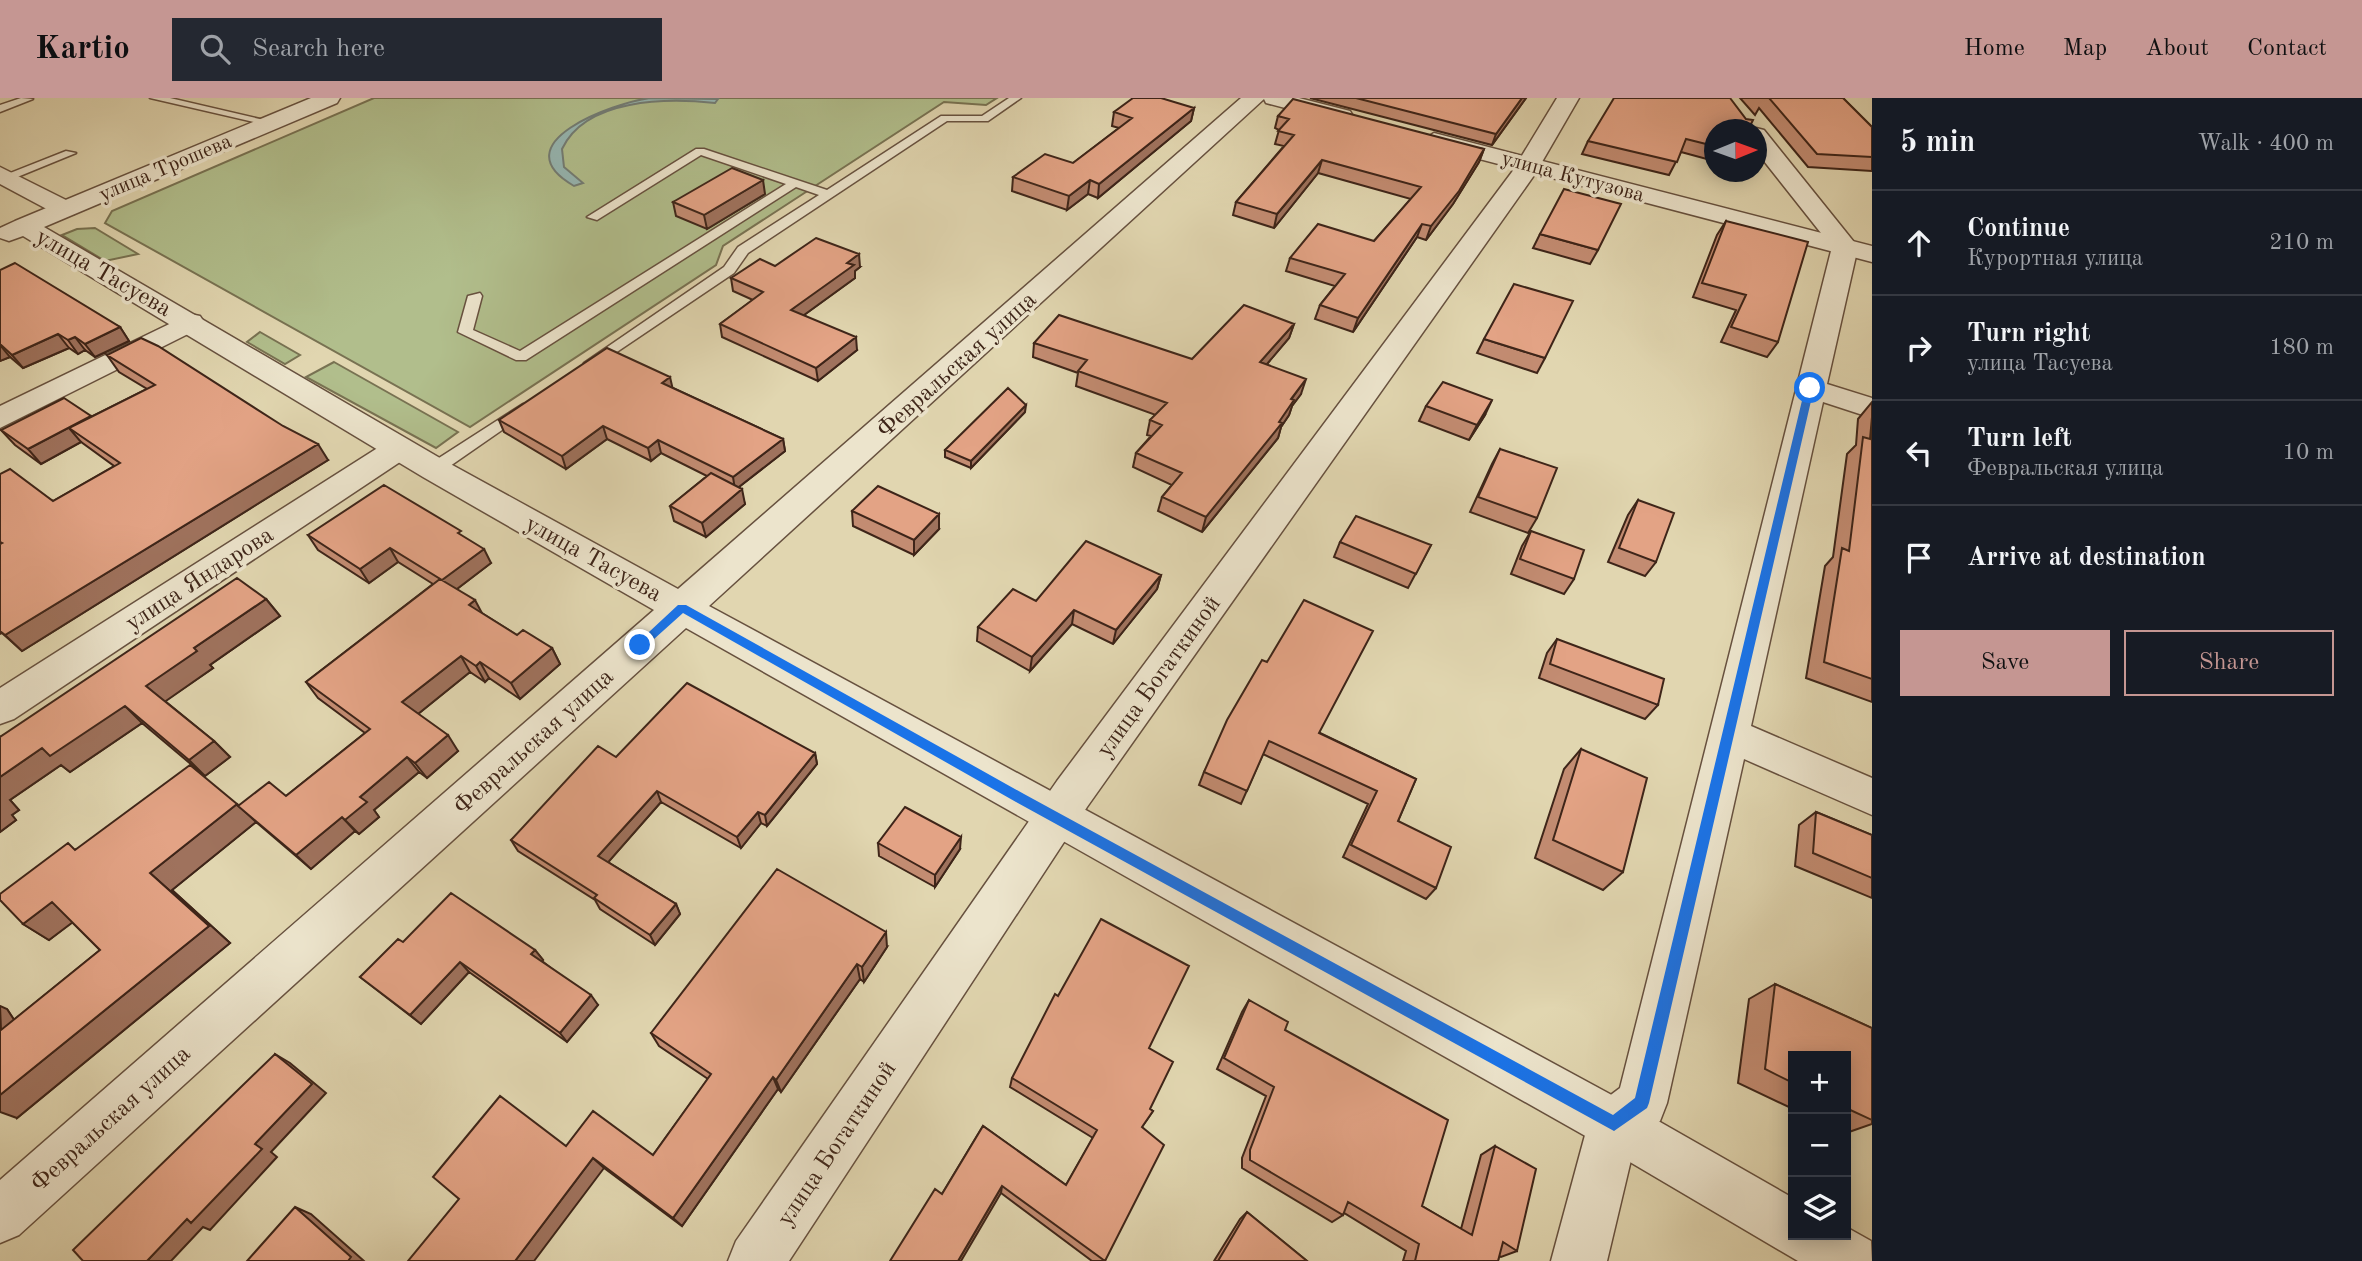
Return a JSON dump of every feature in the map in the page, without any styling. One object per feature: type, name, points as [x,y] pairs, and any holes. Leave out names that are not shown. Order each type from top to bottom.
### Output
[{"type":"street","name":"улица Трошева","points":[[12,231],[329,98]]},
{"type":"street","name":"Февральская улица","points":[[0,1216],[1254,98]]},
{"type":"street","points":[[1274,98],[1369,123]]},
{"type":"street","name":"улица Богаткиной","points":[[756,1261],[1056,817],[1530,165],[1568,98]]},
{"type":"street","name":"улица Кутузова","points":[[1409,134],[1858,251]]},
{"type":"street","points":[[1579,1261],[1614,1124],[1642,1103],[1810,388],[1858,251],[1767,146]]},
{"type":"street","name":"улица Тасуева","points":[[2,176],[65,209]]},
{"type":"street","name":"улица Тасуева","points":[[12,231],[190,322],[398,449],[1056,817],[1614,1124],[1788,1225]]},
{"type":"street","points":[[0,418],[190,322]]},
{"type":"street","points":[[1810,388],[1872,408]]},
{"type":"street","name":"улица Яндарова","points":[[0,708],[398,449]]},
{"type":"street","points":[[1728,734],[1872,797]]},
{"type":"street","points":[[1814,1240],[1851,1261]]},
{"type":"lane","points":[[155,98],[271,123]]},
{"type":"lane","points":[[581,370],[729,270],[743,250],[946,118],[984,119],[1016,98]]},
{"type":"lane","points":[[0,109],[28,99]]},
{"type":"lane","points":[[593,217],[700,151],[829,194]]},
{"type":"lane","points":[[2,176],[71,153]]},
{"type":"lane","points":[[475,296],[465,331],[521,356],[795,183]]},
{"type":"lane","points":[[434,469],[536,400]]},
{"type":"green space","points":[[374,98],[997,98],[986,105],[944,102],[723,246],[716,265],[470,427],[105,223],[112,211]]},
{"type":"green space","points":[[95,228],[138,254],[105,261],[62,235],[77,229]]},
{"type":"green space","points":[[260,332],[300,355],[285,364],[247,342]]},
{"type":"green space","points":[[334,362],[458,432],[436,448],[306,377]]},
{"type":"water","points":[[650,98],[718,99],[715,103],[652,102],[608,111],[573,132],[562,149],[564,167],[583,183],[574,186],[554,170],[549,155],[556,141],[570,128],[612,108]]},
{"type":"building","points":[[1133,98],[1161,98],[1194,108],[1099,184],[1090,180],[1069,196],[1013,177],[1045,154],[1073,163],[1132,118],[1114,112]]},
{"type":"building","points":[[1356,98],[1522,98],[1496,134]]},
{"type":"building","points":[[1614,98],[1730,98],[1746,119],[1704,119],[1704,144],[1686,139],[1677,162],[1588,141]]},
{"type":"building","points":[[1769,98],[1843,98],[1872,127],[1872,157],[1817,154]]},
{"type":"building","points":[[1293,99],[1484,149],[1459,191],[1431,226],[1422,224],[1358,318],[1320,305],[1345,274],[1290,258],[1318,224],[1374,241],[1421,187],[1322,160],[1277,214],[1236,202],[1294,135],[1278,131],[1289,119],[1278,116]]},
{"type":"building","points":[[732,168],[763,180],[704,215],[673,202]]},
{"type":"building","points":[[1564,189],[1621,204],[1598,250],[1540,234]]},
{"type":"building","points":[[1726,221],[1808,242],[1778,342],[1731,327],[1746,295],[1702,283]]},
{"type":"building","points":[[816,238],[859,254],[847,263],[854,265],[791,310],[856,337],[816,368],[720,324],[763,292],[731,278],[760,259],[775,266]]},
{"type":"building","points":[[15,263],[120,327],[85,344],[75,337],[68,340],[58,334],[12,355],[0,344],[0,270]]},
{"type":"building","points":[[1514,284],[1573,301],[1545,358],[1484,339]]},
{"type":"building","points":[[1244,305],[1294,324],[1260,362],[1306,379],[1291,399],[1294,400],[1279,422],[1282,423],[1206,517],[1162,497],[1182,473],[1136,453],[1162,425],[1150,420],[1167,403],[1078,371],[1087,360],[1034,343],[1059,315],[1192,359]]},
{"type":"building","points":[[141,338],[158,346],[283,426],[318,444],[5,635],[0,631],[0,474],[10,469],[53,501],[120,463],[69,428],[155,385],[107,355]]},
{"type":"building","points":[[607,348],[670,377],[662,383],[783,439],[733,477],[658,440],[648,448],[603,426],[562,456],[499,420]]},
{"type":"building","points":[[1443,382],[1492,400],[1477,425],[1426,406]]},
{"type":"building","points":[[1008,388],[1026,405],[971,461],[945,450]]},
{"type":"building","points":[[64,398],[91,416],[28,449],[1,430]]},
{"type":"building","points":[[1872,417],[1872,679],[1824,662],[1842,548],[1849,551],[1863,437],[1870,439]]},
{"type":"building","points":[[1500,449],[1557,468],[1537,518],[1478,497]]},
{"type":"building","points":[[711,473],[742,489],[702,523],[670,506]]},
{"type":"building","points":[[384,485],[461,531],[458,533],[484,549],[442,580],[390,548],[360,569],[308,535]]},
{"type":"building","points":[[878,486],[939,514],[914,540],[852,511]]},
{"type":"building","points":[[1638,500],[1674,513],[1656,562],[1619,548]]},
{"type":"building","points":[[1356,516],[1431,545],[1416,574],[1340,542]]},
{"type":"building","points":[[1531,531],[1584,550],[1574,579],[1520,559]]},
{"type":"building","points":[[1086,541],[1161,575],[1116,630],[1074,610],[1032,657],[978,627],[1013,589],[1036,601]]},
{"type":"building","points":[[237,578],[266,599],[194,648],[197,651],[146,686],[214,741],[189,760],[125,706],[50,756],[42,748],[0,777],[0,737]]},
{"type":"building","points":[[440,579],[475,600],[469,605],[517,635],[523,630],[552,648],[511,683],[480,662],[476,666],[461,656],[402,702],[448,735],[415,763],[407,757],[360,797],[367,802],[345,820],[342,817],[296,855],[238,806],[269,782],[286,796],[370,729],[306,682]]},
{"type":"building","points":[[1304,600],[1373,631],[1319,733],[1416,779],[1398,821],[1451,847],[1436,888],[1351,845],[1377,791],[1269,741],[1247,791],[1204,772],[1227,720],[1262,660],[1267,662]]},
{"type":"building","points":[[1557,639],[1664,679],[1658,705],[1550,664]]},
{"type":"building","points":[[687,683],[815,753],[765,815],[758,812],[737,837],[657,791],[598,856],[676,904],[650,935],[594,898],[597,895],[511,840],[598,746],[616,757]]},
{"type":"building","points":[[1581,749],[1647,778],[1623,872],[1553,840]]},
{"type":"building","points":[[190,765],[237,804],[150,873],[209,926],[0,1095],[0,1029],[100,950],[52,902],[23,924],[0,900],[0,894],[68,843],[75,850]]},
{"type":"building","points":[[905,807],[961,837],[935,875],[878,843]]},
{"type":"building","points":[[1816,812],[1872,835],[1872,878],[1813,853]]},
{"type":"building","points":[[777,869],[886,932],[862,967],[857,964],[776,1080],[773,1077],[673,1218],[593,1158],[515,1261],[408,1261],[459,1199],[433,1177],[500,1096],[566,1146],[593,1111],[653,1155],[711,1074],[651,1033]]},
{"type":"building","points":[[451,893],[535,950],[531,954],[591,995],[560,1033],[460,962],[410,1015],[360,977],[398,939],[403,942]]},
{"type":"building","points":[[1101,919],[1189,966],[1149,1048],[1173,1062],[1150,1109],[1153,1111],[1142,1127],[1164,1145],[1105,1261],[1002,1186],[958,1261],[890,1261],[935,1189],[942,1194],[983,1126],[1066,1185],[1097,1130],[1012,1078],[1055,994],[1058,996]]},
{"type":"building","points":[[1775,984],[1872,1028],[1872,1120],[1851,1110],[1851,1051],[1788,1051],[1788,1080],[1765,1069]]},
{"type":"building","points":[[1249,1000],[1288,1022],[1285,1030],[1448,1120],[1422,1206],[1472,1235],[1495,1146],[1536,1169],[1517,1251],[1503,1242],[1498,1261],[1415,1261],[1419,1244],[1348,1202],[1343,1215],[1250,1160],[1250,1150],[1274,1087],[1224,1058]]},
{"type":"building","points":[[275,1054],[312,1084],[255,1144],[262,1149],[191,1223],[187,1219],[147,1261],[83,1261],[73,1250]]},
{"type":"building","points":[[295,1207],[351,1257],[348,1261],[247,1261]]},
{"type":"building","points":[[1247,1212],[1307,1261],[1218,1261]]},
{"type":"route","points":[[640,645],[682,608],[1020,798],[1614,1124],[1642,1103],[1810,388]]}]
